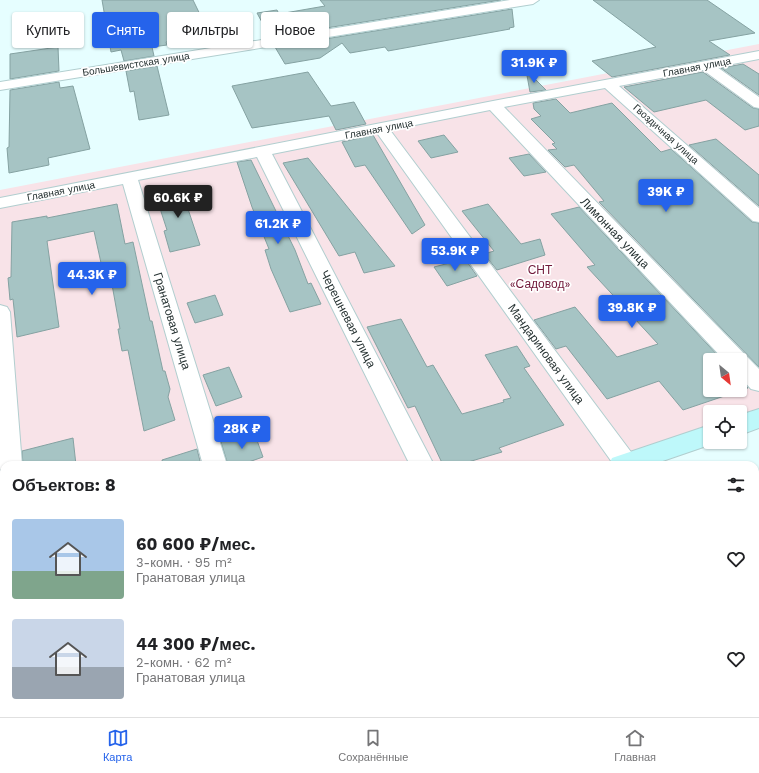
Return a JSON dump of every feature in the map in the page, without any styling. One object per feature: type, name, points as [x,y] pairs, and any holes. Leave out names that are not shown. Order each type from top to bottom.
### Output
[{"type":"street","name":"Большевистская улица","points":[[0,86],[533,0]]},
{"type":"street","name":"Главная улица","points":[[0,203],[263,152],[493,105],[759,55]]},
{"type":"street","points":[[705,65],[759,104]]},
{"type":"street","name":"Гвоздичная улица","points":[[609,84],[759,217]]},
{"type":"street","name":"Лимонная улица","points":[[493,105],[730,353]]},
{"type":"street","name":"Мандариновая улица","points":[[381,128],[622,461]]},
{"type":"street","name":"Черешневая улица","points":[[263,152],[420,461]]},
{"type":"street","name":"Гранатовая улица","points":[[129,177],[214,461]]},
{"type":"street","points":[[0,312],[10,461]]},
{"type":"street","points":[[747,370],[759,383]]},
{"type":"street","points":[[633,461],[703,437]]},
{"type":"green space","name":"СНТ «Садовод»","points":[[759,44],[759,418],[747,422],[747,405],[703,405],[703,436],[626,461],[0,461],[0,190]]},
{"type":"building","points":[[102,0],[193,0],[199,12],[167,12],[167,45],[159,46],[159,12],[104,12]]},
{"type":"building","points":[[320,0],[501,0],[329,28],[329,12],[290,12],[325,6]]},
{"type":"building","points":[[593,0],[707,0],[755,33],[709,41],[730,55],[612,77],[592,61],[656,47]]},
{"type":"building","points":[[512,9],[514,27],[509,28],[510,29],[388,51],[385,47],[350,53],[342,43],[320,58],[285,64],[276,48],[329,48],[329,38]]},
{"type":"building","points":[[277,10],[278,12],[264,12]]},
{"type":"building","points":[[261,12],[261,20],[257,13]]},
{"type":"building","points":[[58,48],[59,71],[10,79],[10,54]]},
{"type":"building","points":[[110,48],[152,48],[154,56],[124,61],[121,50],[111,52]]},
{"type":"building","points":[[743,64],[759,74],[759,95],[721,68]]},
{"type":"building","points":[[157,66],[169,115],[139,120],[134,91],[130,92],[126,71]]},
{"type":"building","points":[[526,70],[546,90],[530,92]]},
{"type":"building","points":[[308,72],[331,106],[354,102],[366,124],[336,130],[329,116],[252,128],[232,86]]},
{"type":"building","points":[[703,72],[753,108],[759,109],[759,126],[745,130],[706,100],[654,112],[624,87]]},
{"type":"building","points":[[59,82],[60,88],[73,86],[90,149],[48,158],[49,165],[9,173],[7,148],[9,147],[10,90]]},
{"type":"building","points":[[556,99],[570,113],[612,103],[661,152],[671,149],[752,222],[759,223],[759,367],[599,202],[604,201],[574,165],[565,167],[548,150],[557,149],[552,144],[555,143],[531,119],[541,116],[534,109],[533,103]]},
{"type":"building","points":[[373,135],[425,225],[412,234],[365,165],[355,167],[342,142]]},
{"type":"building","points":[[444,135],[458,152],[431,158],[418,141]]},
{"type":"building","points":[[716,139],[759,175],[759,206],[689,145]]},
{"type":"building","points":[[529,154],[546,172],[524,176],[509,158]]},
{"type":"building","points":[[308,158],[395,266],[364,273],[355,252],[339,256],[283,163]]},
{"type":"building","points":[[251,160],[295,250],[308,284],[311,283],[321,304],[290,312],[271,269],[265,250],[269,249],[252,207],[237,162]]},
{"type":"building","points":[[186,186],[193,204],[187,206],[200,245],[170,252],[164,231],[167,230],[155,193]]},
{"type":"building","points":[[117,204],[125,244],[133,242],[150,321],[152,321],[163,371],[165,371],[170,389],[168,397],[175,420],[144,431],[128,350],[122,351],[118,329],[120,329],[111,279],[105,281],[94,231],[47,241],[59,327],[17,337],[13,299],[10,300],[8,278],[11,277],[12,222],[47,216],[47,218]]},
{"type":"building","points":[[488,204],[521,244],[540,239],[545,255],[497,270],[484,254],[494,251],[462,211]]},
{"type":"building","points":[[579,207],[715,353],[703,353],[703,397],[721,397],[683,410],[659,381],[607,399],[566,346],[556,349],[534,320],[575,307],[617,357],[658,344],[587,267],[595,265],[551,214]]},
{"type":"building","points":[[465,259],[477,276],[447,286],[434,267]]},
{"type":"building","points":[[215,295],[223,315],[195,323],[187,303]]},
{"type":"building","points":[[401,319],[427,367],[433,365],[462,414],[504,402],[503,400],[511,398],[485,355],[517,346],[530,366],[524,368],[564,425],[499,448],[502,452],[472,461],[441,461],[415,406],[408,408],[367,327]]},
{"type":"building","points":[[229,367],[242,397],[216,406],[203,375]]},
{"type":"building","points":[[254,432],[263,457],[252,461],[227,461],[221,442]]},
{"type":"building","points":[[73,438],[76,461],[23,461],[22,451]]},
{"type":"building","points":[[197,449],[200,461],[162,461]]}]
